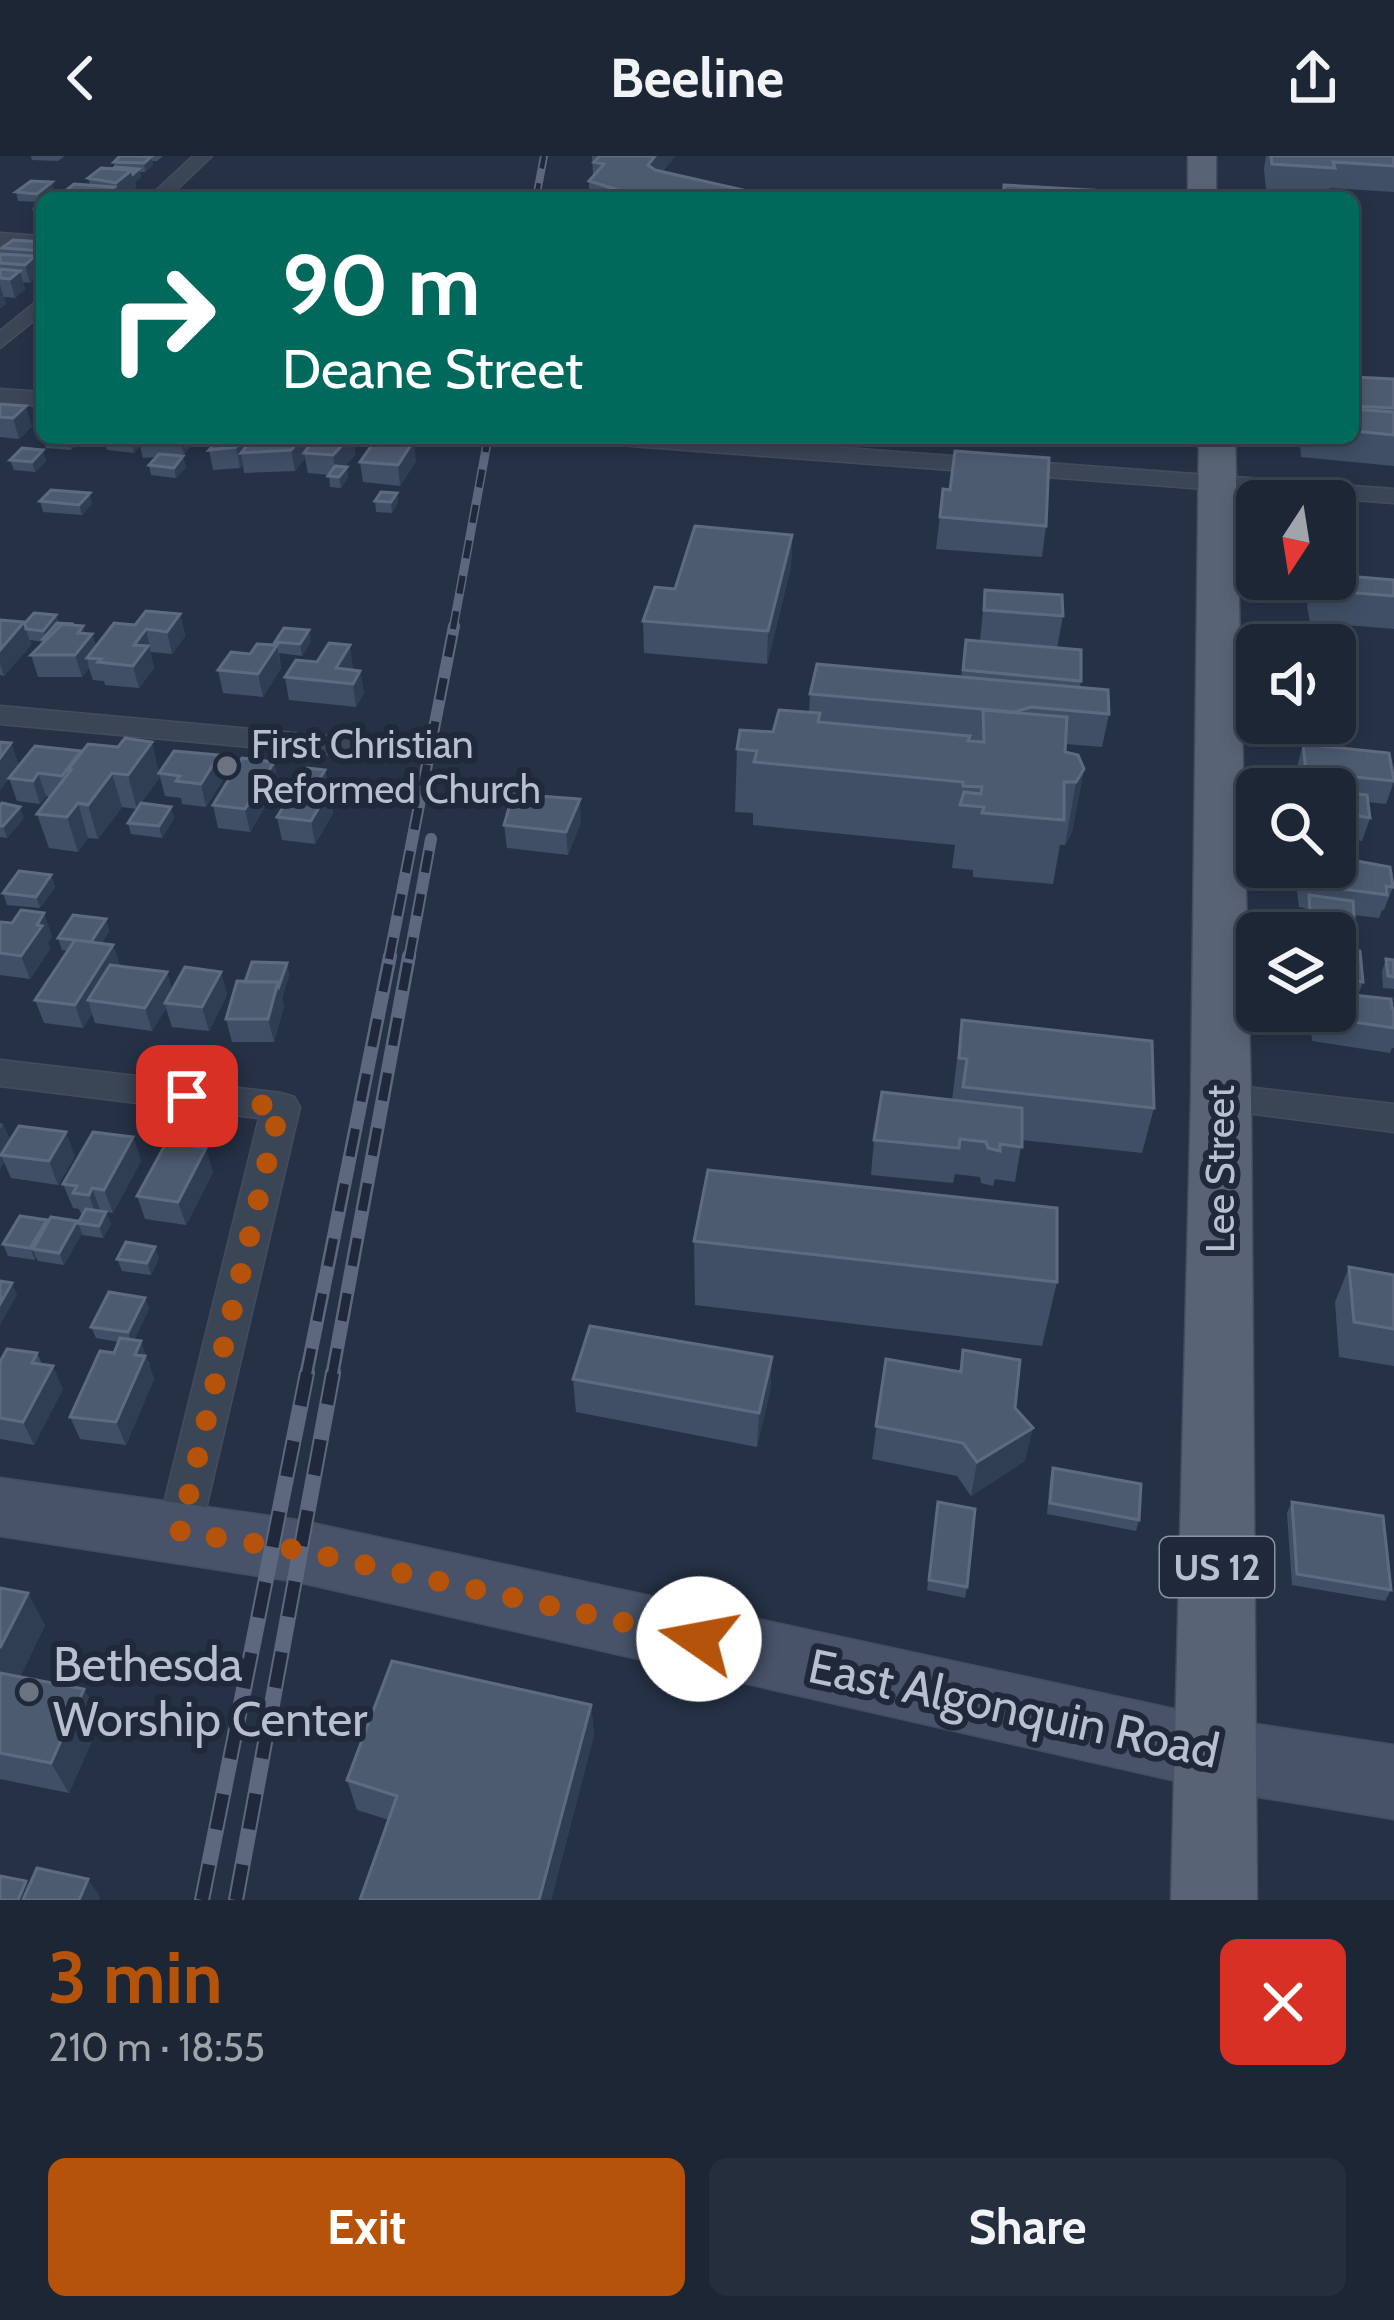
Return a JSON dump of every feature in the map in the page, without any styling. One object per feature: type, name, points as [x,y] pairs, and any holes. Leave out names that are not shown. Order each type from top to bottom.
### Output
[{"type":"main road","points":[[1202,156],[1202,192]]},
{"type":"main road","points":[[1230,156],[1231,192]]},
{"type":"main road","name":"Lee Street","points":[[1214,1900],[1221,1098],[1217,461]]},
{"type":"street","points":[[164,192],[203,156]]},
{"type":"street","points":[[0,239],[36,242]]},
{"type":"street","points":[[0,342],[36,309]]},
{"type":"street","points":[[0,396],[36,399]]},
{"type":"street","points":[[774,444],[1217,461],[1394,496]]},
{"type":"street","points":[[0,715],[361,748]]},
{"type":"street","points":[[0,1073],[280,1107],[180,1532]]},
{"type":"street","points":[[1221,1098],[1394,1118]]},
{"type":"street","name":"East Algonquin Road","points":[[0,1507],[298,1550],[1216,1754],[1394,1781]]},
{"type":"building","points":[[120,156],[151,157],[144,163],[114,162]]},
{"type":"building","points":[[600,156],[655,156],[648,165],[655,170],[752,192],[625,192],[589,181],[604,164],[594,162]]},
{"type":"building","points":[[1271,156],[1394,156],[1394,166],[1272,164]]},
{"type":"building","points":[[101,168],[132,170],[116,183],[88,178]]},
{"type":"building","points":[[31,181],[52,182],[36,194],[16,192]]},
{"type":"building","points":[[74,184],[114,187],[108,192],[65,191]]},
{"type":"building","points":[[1004,185],[1125,192],[1004,192]]},
{"type":"building","points":[[13,240],[36,242],[36,251],[2,248]]},
{"type":"building","points":[[0,254],[35,256],[25,265],[0,263]]},
{"type":"building","points":[[0,269],[20,271],[10,279],[0,278]]},
{"type":"building","points":[[1359,377],[1394,379],[1394,408],[1359,406]]},
{"type":"building","points":[[0,404],[26,406],[13,418],[0,417]]},
{"type":"building","points":[[1359,409],[1394,412],[1394,435],[1359,432]]},
{"type":"building","points":[[214,444],[239,444],[236,447],[209,450]]},
{"type":"building","points":[[248,444],[296,444],[291,450],[241,453]]},
{"type":"building","points":[[311,444],[343,444],[333,455],[304,453]]},
{"type":"building","points":[[373,444],[411,444],[398,465],[360,462]]},
{"type":"building","points":[[22,448],[43,450],[32,462],[10,460]]},
{"type":"building","points":[[955,451],[1049,458],[1046,526],[940,517],[943,489],[950,490]]},
{"type":"building","points":[[159,454],[183,456],[174,468],[149,465]]},
{"type":"building","points":[[335,466],[347,467],[339,477],[328,476]]},
{"type":"building","points":[[51,490],[90,493],[79,505],[40,501]]},
{"type":"building","points":[[381,492],[397,493],[391,502],[375,501]]},
{"type":"building","points":[[695,526],[792,535],[768,631],[643,621],[655,587],[675,589]]},
{"type":"building","points":[[1356,577],[1394,580],[1394,596],[1356,593]]},
{"type":"building","points":[[985,590],[1062,595],[1063,616],[984,610]]},
{"type":"building","points":[[146,611],[180,614],[167,632],[146,629],[134,645],[148,646],[133,666],[87,658],[114,623],[135,625]]},
{"type":"building","points":[[34,613],[56,615],[43,631],[26,629]]},
{"type":"building","points":[[0,620],[24,622],[0,650]]},
{"type":"building","points":[[62,624],[83,626],[78,633],[92,634],[75,655],[31,655]]},
{"type":"building","points":[[284,628],[309,630],[300,644],[275,642]]},
{"type":"building","points":[[966,640],[1081,650],[1081,681],[963,670]]},
{"type":"building","points":[[329,643],[350,645],[336,668],[360,671],[353,684],[285,677],[296,660],[317,662]]},
{"type":"building","points":[[257,644],[277,645],[258,674],[218,670],[231,652],[250,654]]},
{"type":"building","points":[[817,664],[1108,690],[1109,714],[1031,707],[1015,712],[810,694]]},
{"type":"building","points":[[779,710],[820,713],[818,722],[970,736],[968,741],[984,742],[983,710],[1067,717],[1065,752],[1078,755],[1084,769],[1076,782],[1064,782],[1064,820],[982,813],[984,807],[960,805],[964,792],[981,794],[982,787],[963,786],[963,782],[754,762],[757,751],[737,749],[740,730],[773,732]]},
{"type":"building","points":[[125,738],[152,742],[128,775],[112,773],[88,805],[78,803],[67,817],[37,814],[88,744],[118,747]]},
{"type":"building","points":[[1303,744],[1389,753],[1394,781],[1356,777],[1356,768],[1306,768]]},
{"type":"building","points":[[35,746],[81,751],[62,776],[38,773],[33,781],[9,778]]},
{"type":"building","points":[[174,751],[219,755],[201,784],[159,773]]},
{"type":"building","points":[[242,758],[274,762],[245,809],[213,805]]},
{"type":"building","points":[[307,768],[325,770],[314,788],[329,790],[311,821],[277,817]]},
{"type":"building","points":[[513,794],[580,799],[566,832],[504,825]]},
{"type":"building","points":[[1356,794],[1367,795],[1370,818],[1356,816]]},
{"type":"building","points":[[141,803],[171,807],[159,826],[128,823]]},
{"type":"building","points":[[0,806],[20,807],[0,826]]},
{"type":"building","points":[[1356,861],[1390,867],[1393,887],[1386,886],[1387,895],[1335,888],[1356,888]]},
{"type":"building","points":[[19,871],[51,875],[36,897],[3,893]]},
{"type":"building","points":[[1309,895],[1353,901],[1354,912],[1310,912]]},
{"type":"building","points":[[21,910],[44,913],[37,925],[42,926],[21,956],[0,953],[0,922],[12,923]]},
{"type":"building","points":[[73,915],[106,919],[91,942],[58,938]]},
{"type":"building","points":[[75,940],[113,945],[75,1005],[35,1000]]},
{"type":"building","points":[[1356,950],[1360,951],[1363,982],[1356,981]]},
{"type":"building","points":[[1386,959],[1394,960],[1394,977],[1388,976]]},
{"type":"building","points":[[252,962],[287,963],[279,986],[278,982],[245,982]]},
{"type":"building","points":[[110,965],[167,972],[145,1008],[88,1000]]},
{"type":"building","points":[[185,967],[221,972],[202,1007],[165,1003]]},
{"type":"building","points":[[237,981],[278,982],[268,1019],[226,1019]]},
{"type":"building","points":[[1356,995],[1391,999],[1394,1028],[1356,1022]]},
{"type":"building","points":[[962,1020],[1152,1041],[1154,1108],[963,1087],[967,1059],[959,1058]]},
{"type":"building","points":[[882,1092],[1022,1108],[1022,1147],[1000,1144],[1000,1151],[988,1148],[986,1142],[960,1139],[959,1148],[874,1140]]},
{"type":"building","points":[[19,1126],[66,1132],[49,1161],[1,1155]]},
{"type":"building","points":[[93,1132],[133,1137],[104,1190],[73,1193],[77,1186],[63,1184]]},
{"type":"building","points":[[166,1143],[206,1148],[178,1202],[137,1196]]},
{"type":"building","points":[[708,1170],[1057,1208],[1057,1282],[694,1241]]},
{"type":"building","points":[[86,1209],[106,1212],[99,1226],[78,1223]]},
{"type":"building","points":[[20,1216],[47,1220],[30,1248],[3,1244]]},
{"type":"building","points":[[51,1217],[77,1221],[59,1253],[33,1249]]},
{"type":"building","points":[[126,1242],[155,1247],[147,1263],[117,1259]]},
{"type":"building","points":[[1349,1267],[1394,1275],[1394,1329],[1354,1322]]},
{"type":"building","points":[[0,1281],[12,1283],[0,1304]]},
{"type":"building","points":[[109,1292],[145,1298],[128,1332],[91,1327]]},
{"type":"building","points":[[590,1326],[772,1357],[759,1413],[573,1379]]},
{"type":"building","points":[[120,1338],[141,1341],[135,1355],[145,1356],[116,1422],[70,1417],[100,1351],[114,1353]]},
{"type":"building","points":[[7,1349],[37,1353],[32,1363],[53,1366],[23,1422],[0,1418],[0,1362]]},
{"type":"building","points":[[963,1350],[1020,1360],[1015,1408],[1033,1428],[977,1462],[963,1443],[876,1426],[886,1359],[961,1372]]},
{"type":"building","points":[[1053,1468],[1141,1484],[1139,1520],[1050,1503]]},
{"type":"building","points":[[938,1502],[975,1509],[967,1587],[929,1580]]},
{"type":"building","points":[[1292,1502],[1383,1516],[1391,1590],[1297,1574]]},
{"type":"building","points":[[0,1588],[28,1593],[0,1648]]},
{"type":"building","points":[[392,1661],[591,1705],[539,1900],[360,1900],[397,1796],[347,1780]]},
{"type":"building","points":[[0,1673],[84,1689],[51,1763],[0,1753]]},
{"type":"building","points":[[37,1868],[88,1879],[79,1900],[23,1900]]},
{"type":"building","points":[[0,1876],[26,1881],[18,1900],[0,1900]]},
{"type":"railway","points":[[537,192],[544,156]]},
{"type":"railway","points":[[453,629],[487,444]]},
{"type":"railway","points":[[389,959],[454,626]]},
{"type":"railway","points":[[409,959],[431,839]]},
{"type":"railway","points":[[306,1376],[390,956]]},
{"type":"railway","points":[[332,1376],[409,956]]},
{"type":"railway","points":[[202,1900],[307,1373]]},
{"type":"railway","points":[[236,1900],[333,1373]]},
{"type":"place","name":"First Christian Reformed Church","points":[[227,766]]},
{"type":"place","name":"Bethesda Worship Center","points":[[29,1692]]},
{"type":"route","points":[[187,1096],[280,1107],[180,1532],[298,1550],[699,1639]]}]
